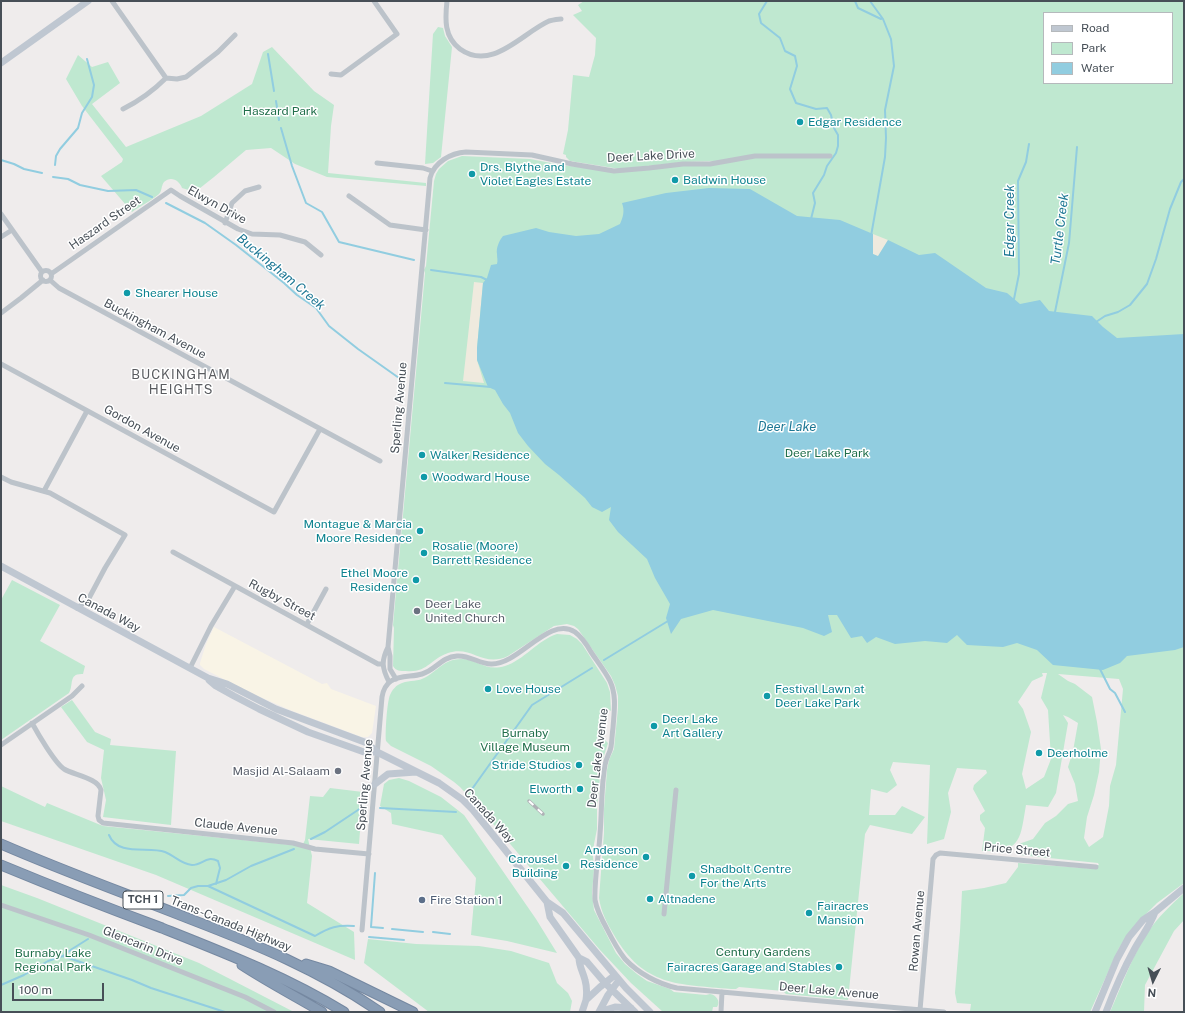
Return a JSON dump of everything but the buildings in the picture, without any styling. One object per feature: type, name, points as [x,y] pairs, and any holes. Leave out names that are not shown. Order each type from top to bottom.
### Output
[{"type":"highway","name":"Trans-Canada Highway","points":[[1,844],[240,938],[284,958],[341,987],[380,1012]]},
{"type":"highway","name":"TCH 1","points":[[1,865],[271,972],[344,1012]]},
{"type":"highway","points":[[225,953],[264,979],[322,1012]]},
{"type":"highway","points":[[284,958],[329,971],[412,1012]]},
{"type":"main road","points":[[1,63],[88,1]]},
{"type":"main road","name":"Canada Way","points":[[1,566],[208,678],[227,684],[276,709],[367,743],[378,752],[439,783],[463,800],[547,902],[563,913],[617,978],[650,1012]]},
{"type":"main road","name":"Canada Way","points":[[208,678],[216,686],[240,699],[308,732],[364,752],[378,752]]},
{"type":"main road","points":[[375,784],[388,774],[418,772]]},
{"type":"main road","points":[[1095,1012],[1117,959],[1126,942],[1143,920],[1184,888]]},
{"type":"main road","name":"Canada Way","points":[[547,902],[550,917],[579,958],[586,962],[633,1010]]},
{"type":"main road","points":[[1106,1012],[1129,958],[1139,939],[1151,922],[1155,912]]},
{"type":"main road","points":[[579,958],[579,964],[583,972],[586,986],[586,1000],[582,1012]]},
{"type":"main road","points":[[586,1000],[605,983],[617,978]]},
{"type":"main road","points":[[599,1012],[617,978]]},
{"type":"main road","points":[[599,1012],[615,1008],[633,1010]]},
{"type":"street","points":[[112,1],[166,78],[177,80],[184,78],[214,56],[235,35]]},
{"type":"street","points":[[331,74],[341,75],[397,34],[374,1]]},
{"type":"street","points":[[447,1],[445,22],[449,35],[455,44],[462,50],[481,56],[492,55],[501,51],[547,22],[561,19]]},
{"type":"street","points":[[124,109],[132,105],[166,78]]},
{"type":"street","name":"Deer Lake Drive","points":[[432,171],[450,155],[460,152],[532,155],[614,171],[683,164],[716,163],[755,156],[830,156]]},
{"type":"street","points":[[377,163],[423,168],[432,171]]},
{"type":"street","name":"Sperling Avenue","points":[[396,679],[390,670],[390,656],[388,647],[430,178],[432,171]]},
{"type":"street","points":[[225,223],[232,203],[245,191],[259,187]]},
{"type":"street","name":"Elwyn Drive","points":[[171,190],[238,230],[252,234],[280,235],[305,242],[321,255]]},
{"type":"street","name":"Haszard Street","points":[[51,274],[171,190]]},
{"type":"street","points":[[349,196],[390,225],[426,230]]},
{"type":"street","points":[[1,214],[42,272],[42,280]]},
{"type":"street","points":[[1,238],[12,230]]},
{"type":"street","points":[[1,312],[21,298],[42,280],[50,280],[51,274],[47,271],[42,272]]},
{"type":"street","name":"Buckingham Avenue","points":[[50,280],[59,288],[380,461]]},
{"type":"street","name":"Gordon Avenue","points":[[1,364],[274,512],[320,429]]},
{"type":"street","points":[[44,491],[87,411]]},
{"type":"street","points":[[1,477],[12,482],[44,491],[125,535],[88,600],[77,608]]},
{"type":"street","name":"Rugby Street","points":[[173,552],[382,664]]},
{"type":"street","points":[[190,668],[211,626],[235,586]]},
{"type":"street","points":[[307,624],[326,589]]},
{"type":"street","name":"Deer Lake Avenue","points":[[389,682],[396,679],[422,674],[441,661],[453,656],[466,656],[490,664],[501,663],[555,630],[569,630],[579,635],[609,679],[613,688],[615,701],[611,746],[605,765],[602,793],[595,892],[596,906],[599,916],[622,954],[631,964],[647,976],[663,984],[674,987],[944,1012]]},
{"type":"street","name":"Sperling Avenue","points":[[382,664],[388,647]]},
{"type":"street","points":[[382,664],[389,682]]},
{"type":"street","name":"Sperling Avenue","points":[[362,930],[383,694],[389,682]]},
{"type":"street","points":[[1,745],[72,696],[82,686]]},
{"type":"street","name":"Claude Avenue","points":[[32,723],[58,762],[64,768],[96,782],[100,787],[101,790],[98,816],[101,822],[105,824],[293,843],[315,849],[369,854]]},
{"type":"street","points":[[664,914],[676,790]]},
{"type":"street","name":"Price Street","points":[[936,854],[940,853],[1096,867]]},
{"type":"street","name":"Rowan Avenue","points":[[920,1010],[933,859],[936,854]]},
{"type":"street","name":"Glencarin Drive","points":[[1,905],[89,935],[245,997],[274,1012]]},
{"type":"street","points":[[721,1012],[722,992]]},
{"type":"shaded area","points":[[214,627],[322,684],[327,683],[331,689],[376,706],[372,733],[368,737],[362,737],[290,710],[251,693],[204,669],[200,663],[206,644]]},
{"type":"green space","name":"Deer Lake Park","points":[[584,1],[1184,1],[1184,883],[1157,903],[1127,936],[1119,948],[1090,1012],[970,1011],[971,1004],[957,1003],[955,993],[962,891],[1006,883],[1018,867],[1018,863],[1096,869],[1096,865],[1099,865],[1098,863],[1020,855],[1016,845],[1033,839],[1045,823],[1056,816],[1068,804],[1078,801],[1075,784],[1068,767],[1073,751],[1078,723],[1068,717],[1063,715],[1068,723],[1056,793],[1048,807],[1026,805],[1020,835],[1012,846],[1005,849],[982,851],[985,828],[980,820],[980,815],[985,811],[973,789],[974,785],[987,773],[986,770],[957,768],[948,793],[951,812],[944,839],[927,844],[930,765],[893,762],[890,770],[897,785],[887,793],[871,789],[869,815],[895,815],[902,806],[925,817],[912,834],[870,825],[865,834],[848,1000],[786,994],[783,991],[739,987],[736,989],[731,989],[695,986],[664,980],[650,974],[637,965],[625,952],[607,922],[601,908],[599,898],[607,770],[609,760],[614,749],[618,696],[611,676],[578,629],[574,626],[567,624],[554,626],[508,656],[499,659],[484,658],[456,651],[442,656],[419,670],[400,671],[395,669],[393,666],[393,625],[425,273],[424,270],[426,266],[434,181],[439,169],[448,161],[462,156],[530,159],[562,165],[619,172],[719,161],[685,162],[620,169],[570,161],[566,155],[563,154],[568,130],[573,75],[589,77],[595,55],[596,38],[573,15],[582,11],[578,5]],"holes":[[[1042,673],[1047,673],[1041,698],[1048,710],[1051,759],[1044,777],[1026,789],[1022,774],[1031,732],[1023,709],[1018,702],[1032,681],[1043,676]],[[1058,674],[1119,679],[1123,689],[1116,765],[1110,786],[1109,806],[1103,837],[1089,847],[1084,838],[1087,817],[1099,772],[1101,749],[1097,722],[1092,697],[1075,684]]]},
{"type":"green space","points":[[438,27],[443,28],[445,36],[452,47],[441,157],[433,163],[425,164],[433,34]]},
{"type":"green space","name":"Haszard Park","points":[[272,47],[314,91],[334,105],[328,173],[426,183],[426,186],[327,177],[295,164],[271,148],[246,150],[195,192],[182,188],[177,181],[169,179],[162,185],[159,194],[132,212],[101,176],[122,162],[123,159],[82,106],[66,79],[78,55],[92,67],[108,62],[120,83],[92,104],[126,147],[201,116],[252,84],[263,52]]},
{"type":"green space","points":[[12,580],[60,605],[40,641],[85,666],[83,674],[78,674],[73,677],[69,693],[1,740],[1,600]]},
{"type":"green space","name":"Burnaby Village Museum","points":[[557,634],[570,635],[582,644],[607,683],[610,692],[611,711],[606,708],[603,738],[608,743],[601,765],[597,808],[597,829],[593,856],[594,870],[592,893],[594,910],[616,953],[625,964],[647,981],[670,989],[674,992],[706,995],[710,994],[714,996],[717,999],[718,1005],[717,1007],[713,1007],[712,1012],[663,1012],[631,983],[600,950],[460,787],[431,766],[391,746],[386,741],[386,718],[389,699],[392,691],[398,685],[405,682],[423,679],[442,665],[455,659],[472,661],[492,667],[505,666]]},
{"type":"green space","points":[[72,700],[95,732],[111,739],[110,745],[176,751],[171,825],[103,817],[106,800],[101,778],[104,750],[87,742],[61,707]]},
{"type":"green space","points":[[399,778],[409,781],[441,797],[464,815],[536,919],[557,953],[507,941],[471,935],[476,878],[442,835],[392,824],[391,813],[380,806],[384,784],[389,780]]},
{"type":"green space","points":[[1,786],[45,807],[47,803],[103,826],[302,846],[305,840],[310,796],[323,797],[330,788],[363,792],[359,844],[308,839],[312,856],[307,903],[354,932],[355,960],[156,875],[1,821]]},
{"type":"green space","name":"Burnaby Lake Regional Park","points":[[1,885],[199,963],[294,1012],[1,1012]]},
{"type":"green space","points":[[1184,893],[1184,920],[1174,931],[1145,985],[1144,1012],[1110,1012],[1142,941],[1160,916]]},
{"type":"green space","points":[[368,939],[416,944],[479,946],[511,951],[549,963],[557,983],[568,993],[572,1001],[570,1012],[429,1012],[364,963]]},
{"type":"sand","points":[[873,234],[888,240],[878,257],[873,254]]},
{"type":"sand","points":[[474,282],[483,283],[477,360],[484,383],[463,381]]},
{"type":"water","name":"Deer Lake","points":[[709,188],[750,189],[797,216],[840,220],[873,234],[873,254],[878,256],[888,240],[919,255],[935,253],[986,288],[1007,293],[1020,304],[1040,300],[1049,311],[1092,316],[1117,338],[1184,334],[1184,647],[1175,650],[1127,656],[1120,663],[1103,670],[1053,665],[1037,650],[1017,643],[1003,647],[967,645],[957,635],[947,643],[925,641],[895,644],[876,637],[867,643],[862,636],[851,638],[837,615],[828,615],[832,632],[824,636],[803,628],[713,610],[681,619],[671,634],[666,618],[670,604],[655,578],[647,559],[618,532],[609,520],[611,507],[602,512],[592,507],[585,498],[545,464],[528,446],[518,433],[510,413],[495,390],[488,387],[477,360],[477,348],[483,283],[487,278],[491,265],[497,264],[497,247],[503,236],[536,228],[549,232],[576,236],[599,234],[620,224],[623,214],[622,203],[666,193]]},
{"type":"waterway","points":[[767,1],[759,14],[761,23],[780,38],[785,51],[795,56],[797,66],[790,89],[796,103],[816,109],[827,108],[838,135],[838,146],[836,153],[827,166],[824,175],[813,193],[815,203],[811,219]]},
{"type":"waterway","points":[[855,1],[858,8],[881,19]]},
{"type":"waterway","points":[[870,1],[883,19],[891,39],[894,66],[885,110],[885,157],[871,236]]},
{"type":"waterway","points":[[268,54],[274,91]]},
{"type":"waterway","points":[[55,165],[56,156],[78,128],[82,113],[92,97],[94,85],[87,59]]},
{"type":"waterway","points":[[276,101],[279,120]]},
{"type":"waterway","points":[[281,128],[292,166],[306,203],[322,212],[339,242],[414,260]]},
{"type":"waterway","name":"Edgar Creek","points":[[1014,299],[1019,274],[1018,181],[1026,162],[1029,144]]},
{"type":"waterway","name":"Turtle Creek","points":[[1055,312],[1069,243],[1077,147]]},
{"type":"waterway","name":"Buckingham Creek","points":[[1,160],[24,169],[42,173]]},
{"type":"waterway","name":"Buckingham Creek","points":[[53,177],[68,179],[80,185],[108,191],[136,190],[152,197]]},
{"type":"waterway","points":[[1096,322],[1105,316],[1118,312],[1130,305],[1147,284],[1156,259],[1170,209],[1181,182],[1184,179]]},
{"type":"waterway","name":"Buckingham Creek","points":[[166,203],[205,223],[236,245],[297,295],[316,308],[329,326],[399,378]]},
{"type":"waterway","points":[[431,270],[481,277],[487,280]]},
{"type":"waterway","name":"Buckingham Creek","points":[[445,383],[491,387]]},
{"type":"waterway","points":[[604,660],[668,621]]},
{"type":"waterway","points":[[1099,667],[1110,689],[1115,693],[1125,712]]},
{"type":"waterway","points":[[472,789],[532,705],[592,668]]},
{"type":"waterway","points":[[311,839],[325,832],[364,807]]},
{"type":"waterway","points":[[380,808],[456,812]]},
{"type":"waterway","points":[[109,835],[113,842],[119,846],[134,850],[158,850],[165,852],[181,862],[192,865],[214,859],[218,861],[220,868],[216,884]]},
{"type":"waterway","points":[[168,896],[184,895],[191,888],[208,886],[226,880],[251,866],[294,849]]},
{"type":"waterway","points":[[375,873],[371,927],[383,928]]},
{"type":"waterway","points":[[208,886],[315,936],[334,927],[354,926]]},
{"type":"waterway","points":[[392,929],[423,932]]},
{"type":"waterway","points":[[433,932],[450,934]]},
{"type":"waterway","points":[[369,937],[404,940]]},
{"type":"waterway","points":[[1,985],[24,975],[48,961],[63,956],[88,939]]},
{"type":"waterway","points":[[63,956],[151,988],[225,1012]]},
{"type":"railway","points":[[529,801],[543,814]]},
{"type":"place","name":"Edgar Residence","points":[[800,122]]},
{"type":"place","name":"Drs. Blythe and Violet Eagles Estate","points":[[472,174]]},
{"type":"place","name":"Baldwin House","points":[[675,180]]},
{"type":"place","name":"Shearer House","points":[[127,293]]},
{"type":"place","name":"Walker Residence","points":[[422,455]]},
{"type":"place","name":"Woodward House","points":[[424,477]]},
{"type":"place","name":"Montague & Marcia Moore Residence","points":[[420,531]]},
{"type":"place","name":"Rosalie (Moore) Barrett Residence","points":[[424,553]]},
{"type":"place","name":"Ethel Moore Residence","points":[[416,580]]},
{"type":"place","name":"Deer Lake United Church","points":[[417,611]]},
{"type":"place","name":"Love House","points":[[488,689]]},
{"type":"place","name":"Festival Lawn at Deer Lake Park","points":[[767,696]]},
{"type":"place","name":"Deer Lake Art Gallery","points":[[654,726]]},
{"type":"place","name":"Deerholme","points":[[1039,753]]},
{"type":"place","name":"Stride Studios","points":[[579,765]]},
{"type":"place","name":"Masjid Al-Salaam","points":[[338,771]]},
{"type":"place","name":"Elworth","points":[[580,789]]},
{"type":"place","name":"Anderson Residence","points":[[646,857]]},
{"type":"place","name":"Carousel Building","points":[[566,866]]},
{"type":"place","name":"Shadbolt Centre For the Arts","points":[[692,876]]},
{"type":"place","name":"Altnadene","points":[[650,899]]},
{"type":"place","name":"Fire Station 1","points":[[422,900]]},
{"type":"place","name":"Fairacres Mansion","points":[[809,913]]},
{"type":"place","name":"Fairacres Garage and Stables","points":[[839,967]]},
{"type":"district","name":"BUCKINGHAM HEIGHTS","points":[[181,382]]},
{"type":"park label","name":"Century Gardens","points":[[763,952]]}]
